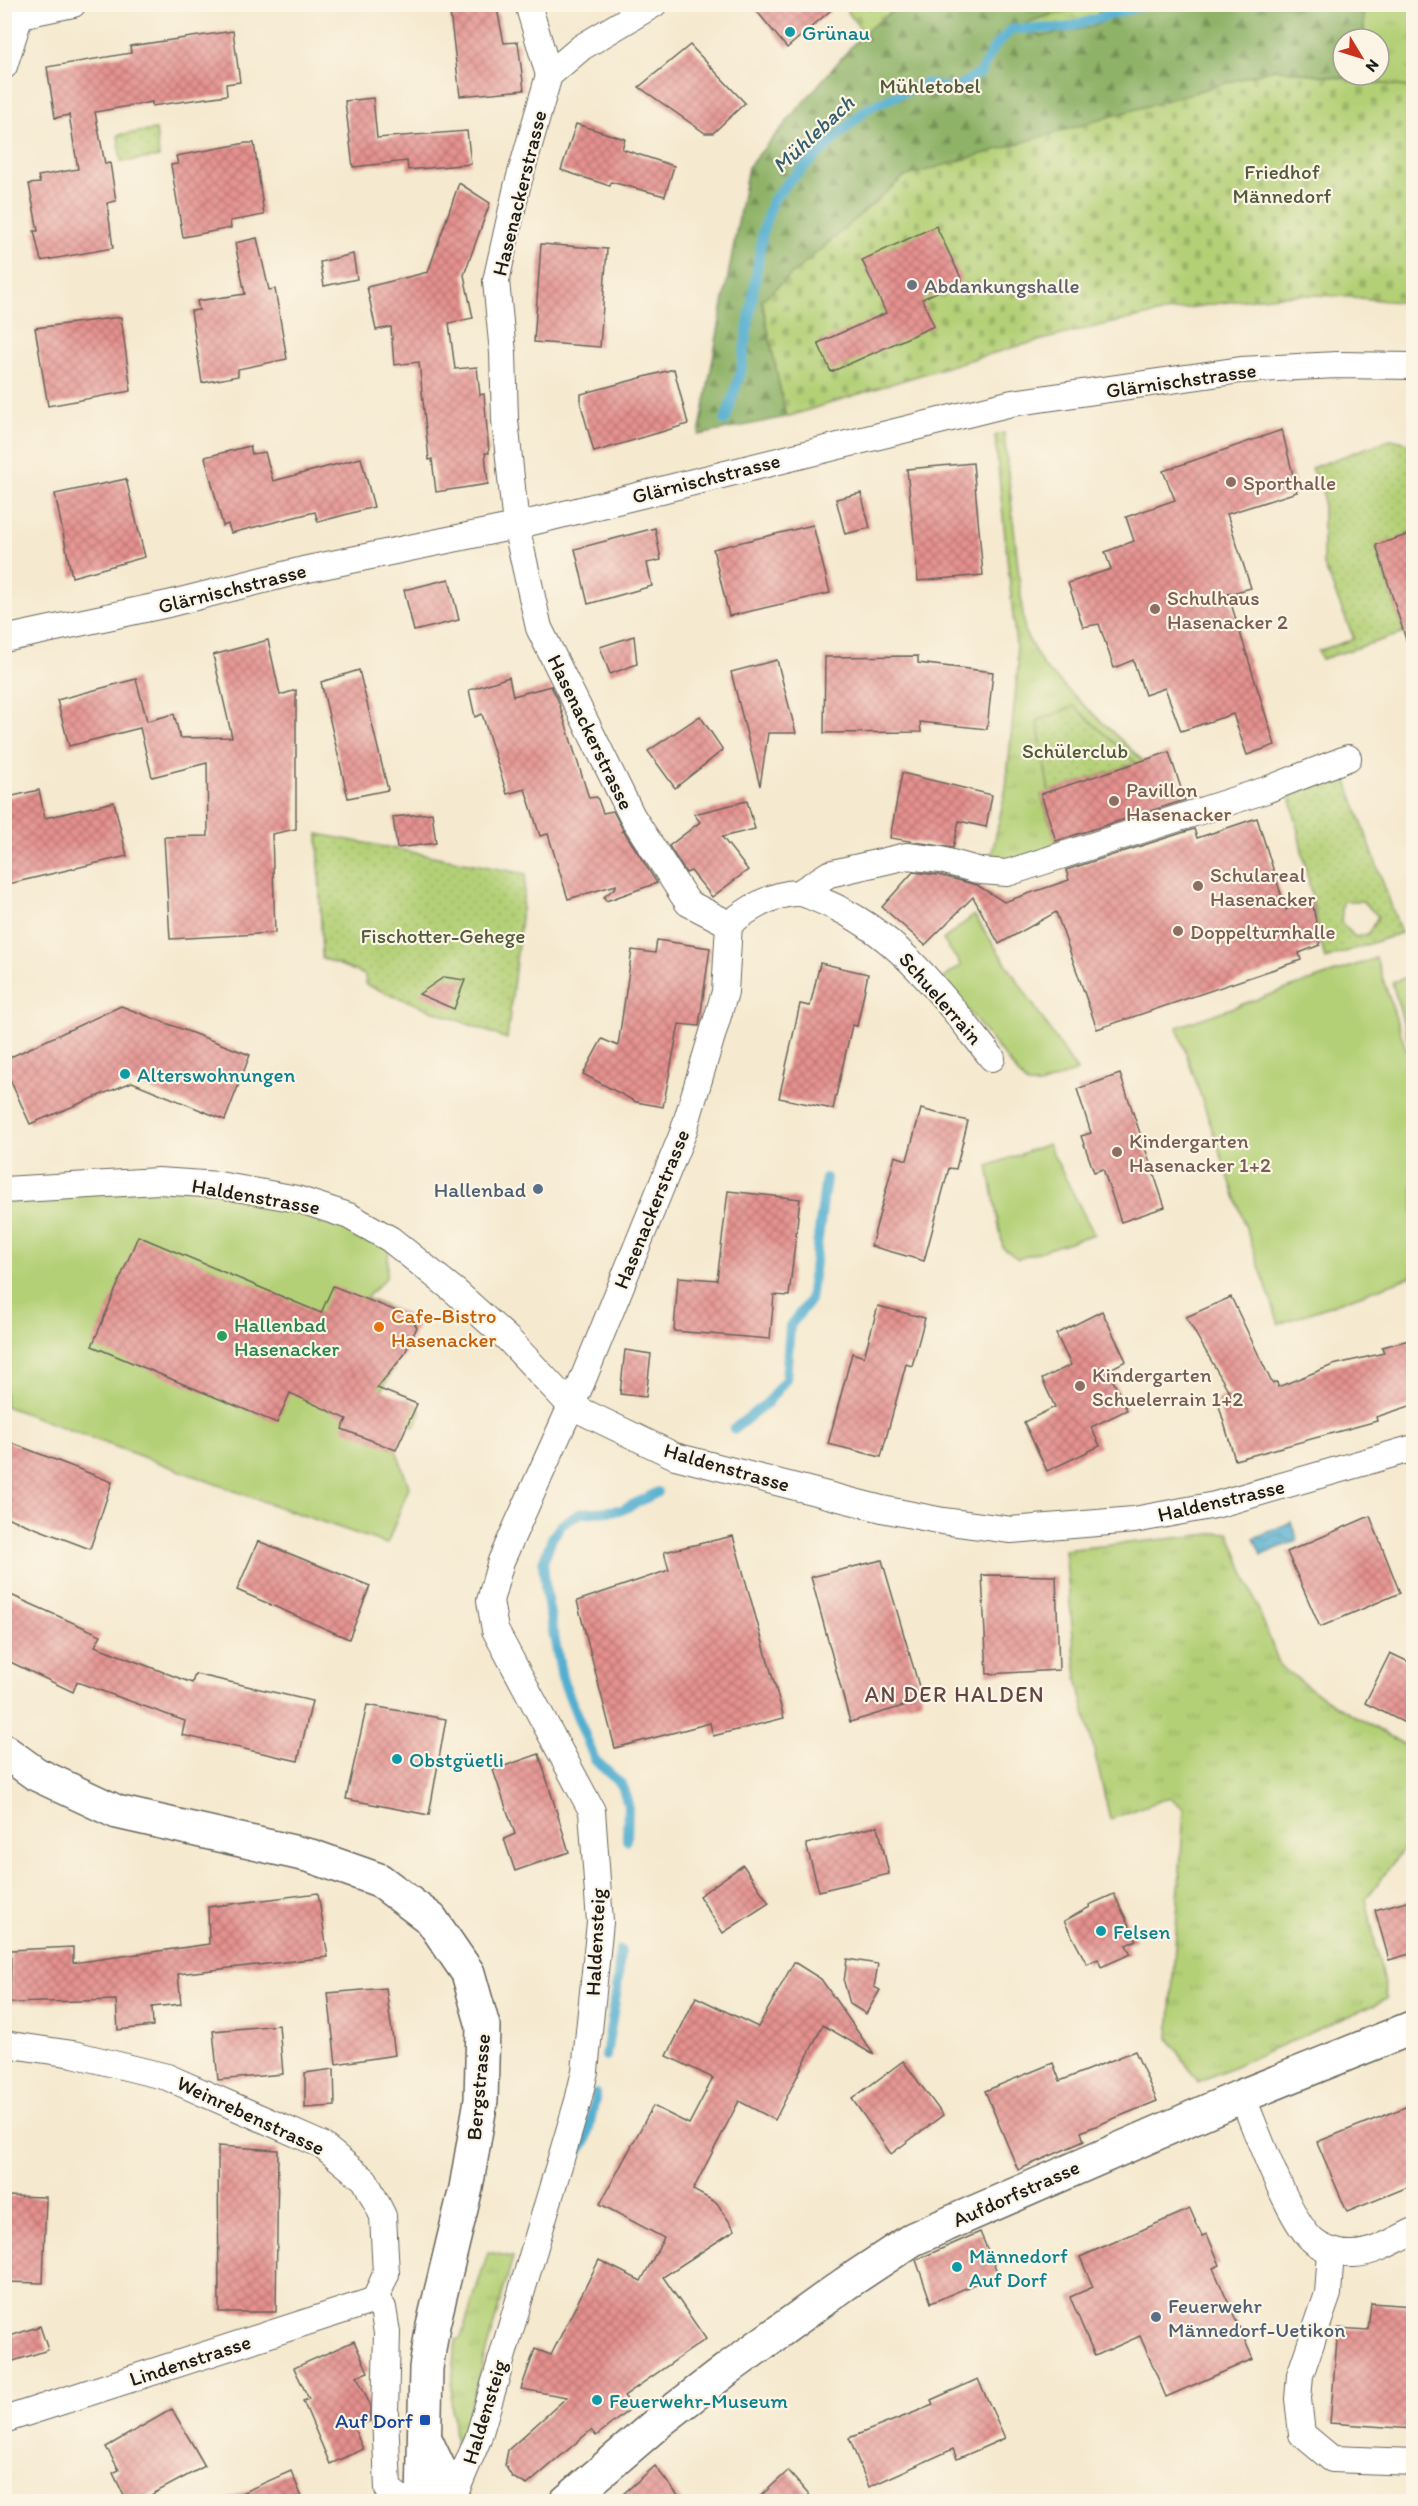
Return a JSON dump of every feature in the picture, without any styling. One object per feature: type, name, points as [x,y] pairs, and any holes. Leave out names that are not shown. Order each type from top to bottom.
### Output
[{"type":"street","points":[[4,66],[20,15],[73,4]]},
{"type":"street","points":[[528,4],[549,75],[582,47],[654,4]]},
{"type":"street","name":"Hasenackerstrasse","points":[[549,75],[517,187],[496,281],[503,353],[505,420],[516,526],[539,628],[633,816],[688,903],[729,924],[725,992],[683,1133],[571,1406]]},
{"type":"street","name":"Glärnischstrasse","points":[[4,639],[168,604],[303,570],[516,526],[1012,403],[1241,370],[1337,365],[1413,366]]},
{"type":"street","points":[[729,924],[756,903],[799,892],[829,874],[906,856],[941,860],[981,871],[1007,873],[1266,790],[1348,758]]},
{"type":"street","name":"Schuelerrain","points":[[799,892],[831,905],[887,938],[917,965],[992,1058]]},
{"type":"street","name":"Haldenstrasse","points":[[4,1190],[158,1181],[219,1185],[297,1199],[349,1216],[390,1239],[456,1292],[508,1339],[571,1406],[675,1456],[882,1509],[1011,1530],[1134,1520],[1215,1504],[1413,1448]]},
{"type":"street","name":"Haldensteig","points":[[443,2500],[478,2439],[542,2227],[585,2071],[600,1922],[592,1811],[495,1630],[490,1601],[501,1561],[571,1406]]},
{"type":"street","name":"Bergstrasse","points":[[4,1751],[36,1774],[117,1812],[311,1856],[379,1880],[432,1919],[468,1972],[483,2026],[481,2100],[466,2188],[433,2325],[426,2368],[426,2441],[443,2500]]},
{"type":"street","name":"Aufdorfstrasse","points":[[566,2502],[660,2421],[845,2284],[913,2239],[1242,2096],[1410,2028]]},
{"type":"street","name":"Weinrebenstrasse","points":[[4,2044],[73,2054],[167,2077],[322,2145],[365,2180],[383,2216],[386,2274],[375,2300]]},
{"type":"street","points":[[1242,2096],[1298,2221],[1312,2240],[1331,2250],[1352,2254],[1363,2253],[1413,2231]]},
{"type":"street","points":[[1331,2250],[1328,2294],[1300,2375],[1298,2399],[1302,2434],[1332,2459],[1413,2462]]},
{"type":"street","points":[[375,2300],[383,2308],[387,2333],[385,2413],[388,2489],[406,2502]]},
{"type":"street","name":"Lindenstrasse","points":[[4,2420],[375,2300]]},
{"type":"green space","points":[[843,5],[901,5],[863,33]]},
{"type":"green space","name":"Mühletobel","points":[[901,5],[1363,5],[1364,27],[1331,27],[1331,77],[1274,69],[762,300],[786,417],[699,435],[748,167],[863,33]]},
{"type":"green space","points":[[1363,5],[1413,5],[1413,88],[1391,85],[1391,27],[1364,27]]},
{"type":"green space","points":[[1090,6],[1097,8],[1102,22],[1092,27],[1042,36],[1012,29],[1043,17]]},
{"type":"green space","name":"Friedhof Männedorf","points":[[1274,69],[1331,77],[1331,87],[1391,87],[1391,85],[1413,88],[1413,303],[1297,295],[1218,303],[1155,314],[1092,327],[969,360],[786,417],[762,300],[904,177]]},
{"type":"green space","points":[[156,130],[159,157],[121,162],[118,135]]},
{"type":"green space","points":[[1004,433],[1025,633],[1044,667],[1143,761],[1041,795],[1059,849],[1022,861],[991,858],[1006,788],[1018,666],[995,436]]},
{"type":"green space","points":[[1391,439],[1413,444],[1413,533],[1376,546],[1404,633],[1322,659],[1318,651],[1354,639],[1323,563],[1323,494],[1311,468]]},
{"type":"green space","name":"Schülerclub","points":[[1074,706],[1136,763],[1049,792],[1037,721]]},
{"type":"green space","points":[[1345,776],[1401,933],[1325,959],[1290,794]],"holes":[[[1343,901],[1362,901],[1378,916],[1368,934],[1355,937],[1341,922]]]},
{"type":"green space","name":"Fischotter-Gehege","points":[[318,834],[526,874],[507,1039],[366,985],[365,975],[322,958]]},
{"type":"green space","points":[[974,915],[1077,1071],[1040,1085],[1027,1085],[943,979],[961,965],[943,940]]},
{"type":"green space","points":[[1376,958],[1413,1070],[1413,1276],[1279,1324],[1177,1027]]},
{"type":"green space","points":[[1414,975],[1413,1057],[1392,982]]},
{"type":"green space","points":[[1048,1144],[1094,1234],[1018,1259],[1003,1248],[988,1166]]},
{"type":"green space","points":[[219,1185],[390,1239],[386,1278],[366,1298],[409,1316],[416,1327],[378,1397],[408,1400],[418,1405],[421,1413],[414,1427],[408,1424],[396,1450],[409,1487],[387,1544],[270,1504],[5,1406],[5,1190]]},
{"type":"green space","points":[[1229,1532],[1280,1666],[1324,1698],[1413,1750],[1413,1836],[1366,1899],[1387,1999],[1198,2082],[1169,2038],[1184,1809],[1170,1797],[1110,1819],[1077,1678],[1065,1550]]},
{"type":"green space","points":[[488,2252],[513,2257],[457,2453],[451,2400],[456,2340],[461,2338]]},
{"type":"water","points":[[1291,1522],[1298,1540],[1261,1555],[1254,1538]]},
{"type":"building","points":[[449,4],[496,4],[504,43],[518,42],[524,90],[460,96]]},
{"type":"building","name":"Grünau","points":[[751,4],[838,4],[787,48]]},
{"type":"building","points":[[233,31],[240,82],[226,84],[227,95],[152,106],[152,102],[95,112],[105,164],[110,163],[116,201],[107,203],[113,248],[41,261],[34,231],[38,231],[29,184],[40,183],[38,176],[78,169],[69,115],[55,118],[47,67],[131,53],[130,46]]},
{"type":"building","points":[[690,45],[745,103],[713,133],[705,133],[639,87]]},
{"type":"building","points":[[373,98],[377,138],[467,131],[471,164],[408,170],[407,161],[353,167],[345,101]]},
{"type":"building","points":[[576,124],[625,139],[622,149],[674,166],[665,196],[611,182],[610,186],[561,170]]},
{"type":"building","points":[[254,143],[264,215],[230,221],[231,228],[183,237],[171,165],[178,164],[176,156]]},
{"type":"building","points":[[459,183],[490,203],[464,275],[473,318],[449,323],[455,369],[477,367],[480,395],[484,394],[489,453],[485,453],[488,484],[436,492],[432,459],[429,460],[419,362],[394,365],[391,327],[376,330],[367,287],[428,272]]},
{"type":"building","name":"Abdankungshalle","points":[[936,226],[962,280],[922,299],[934,326],[831,372],[818,343],[886,313],[862,260]]},
{"type":"building","points":[[257,238],[269,290],[275,289],[287,359],[238,369],[238,376],[202,383],[191,311],[199,310],[197,301],[245,294],[235,243]]},
{"type":"building","points":[[541,244],[607,249],[600,347],[534,342]]},
{"type":"building","points":[[353,254],[357,279],[324,286],[320,262]]},
{"type":"building","points":[[121,317],[131,391],[48,406],[35,328]]},
{"type":"building","points":[[674,369],[688,424],[594,452],[581,405],[581,394]]},
{"type":"building","name":"Schulhaus Hasenacker 2","points":[[1282,430],[1297,492],[1227,514],[1251,588],[1228,594],[1275,745],[1247,755],[1233,714],[1181,731],[1165,688],[1145,695],[1133,660],[1114,668],[1099,624],[1083,627],[1068,583],[1111,569],[1105,552],[1134,541],[1126,517],[1175,500],[1163,471]]},
{"type":"building","points":[[250,446],[252,454],[265,452],[273,481],[361,458],[374,507],[318,522],[315,512],[231,533],[228,524],[223,526],[205,457]]},
{"type":"building","points":[[973,463],[983,575],[918,581],[907,469]]},
{"type":"building","points":[[126,479],[145,557],[72,577],[55,494]]},
{"type":"building","points":[[861,493],[870,528],[845,534],[836,499]]},
{"type":"building","points":[[813,525],[830,593],[729,616],[713,549]]},
{"type":"building","points":[[655,528],[661,560],[647,563],[652,586],[588,604],[575,549]]},
{"type":"building","points":[[1413,533],[1413,645],[1408,646],[1376,545]]},
{"type":"building","points":[[449,579],[459,620],[414,631],[404,590]]},
{"type":"building","points":[[634,636],[637,664],[610,674],[600,647]]},
{"type":"building","points":[[268,640],[280,695],[296,690],[296,829],[272,834],[275,933],[170,939],[164,837],[208,836],[207,763],[152,777],[140,728],[69,746],[57,700],[136,679],[147,721],[174,714],[180,738],[232,737],[213,655]]},
{"type":"building","points":[[918,656],[918,663],[993,672],[987,729],[920,722],[921,732],[824,733],[825,657]]},
{"type":"building","points":[[777,660],[796,733],[768,733],[760,786],[731,672]]},
{"type":"building","points":[[359,670],[388,790],[348,798],[321,682]]},
{"type":"building","points":[[509,677],[513,696],[551,686],[558,700],[589,798],[597,797],[603,813],[613,811],[623,830],[621,832],[624,831],[657,883],[606,901],[604,897],[616,885],[568,899],[548,834],[540,836],[525,789],[507,794],[482,714],[475,717],[469,690]]},
{"type":"building","points":[[700,716],[723,750],[675,788],[648,751]]},
{"type":"building","name":"Pavillon Hasenacker","points":[[1169,752],[1185,800],[1056,841],[1041,794]]},
{"type":"building","points":[[902,773],[992,795],[986,827],[959,821],[953,848],[890,838]]},
{"type":"building","points":[[39,790],[45,818],[114,802],[127,856],[4,885],[4,798]]},
{"type":"building","points":[[747,801],[755,829],[722,837],[748,870],[712,897],[691,871],[686,873],[669,846],[700,822],[694,814]]},
{"type":"building","points":[[432,813],[436,843],[397,848],[393,817]]},
{"type":"building","name":"Doppelturnhalle","points":[[1257,818],[1286,910],[1312,900],[1320,945],[1299,953],[1301,960],[1097,1029],[1056,912],[999,944],[973,897],[925,945],[882,907],[913,872],[938,875],[977,885],[1004,902],[1069,880],[1066,870],[1194,829],[1197,838]]},
{"type":"building","points":[[657,940],[710,948],[699,1026],[679,1024],[663,1107],[636,1102],[583,1074],[602,1039],[618,1046],[632,950],[655,953]]},
{"type":"building","points":[[820,963],[868,974],[857,1026],[852,1025],[833,1109],[779,1098],[800,1004],[810,1006]]},
{"type":"building","points":[[444,977],[465,980],[454,1009],[419,994]]},
{"type":"building","name":"Alterswohnungen","points":[[121,1006],[250,1055],[225,1120],[132,1082],[30,1124],[4,1066],[4,1060]]},
{"type":"building","name":"Kindergarten Hasenacker 1+2","points":[[1120,1074],[1165,1207],[1121,1222],[1103,1169],[1094,1172],[1081,1136],[1091,1133],[1077,1089]]},
{"type":"building","points":[[921,1109],[968,1121],[956,1169],[949,1168],[924,1261],[871,1246],[895,1156],[907,1160]]},
{"type":"building","points":[[728,1191],[800,1199],[789,1296],[774,1295],[770,1339],[674,1331],[678,1277],[717,1280]]},
{"type":"building","name":"Hallenbad Hasenacker","points":[[138,1236],[321,1313],[333,1286],[409,1316],[417,1327],[404,1355],[377,1388],[417,1404],[396,1450],[342,1429],[347,1419],[290,1393],[277,1423],[92,1346]]},
{"type":"building","points":[[1231,1297],[1272,1383],[1277,1382],[1278,1387],[1333,1365],[1384,1353],[1382,1347],[1413,1339],[1413,1405],[1376,1417],[1377,1421],[1235,1460],[1217,1399],[1231,1395],[1186,1317]]},
{"type":"building","points":[[878,1306],[925,1318],[912,1366],[906,1364],[881,1457],[828,1444],[852,1353],[864,1357]]},
{"type":"building","name":"Kindergarten Schuelerrain 1+2","points":[[1102,1311],[1126,1361],[1108,1370],[1127,1410],[1091,1427],[1100,1446],[1047,1471],[1024,1422],[1055,1407],[1042,1379],[1071,1365],[1056,1334]]},
{"type":"building","points":[[625,1350],[651,1354],[646,1397],[620,1394]]},
{"type":"building","points":[[4,1440],[112,1482],[90,1549],[6,1517],[10,1501],[4,1499]]},
{"type":"building","points":[[1370,1516],[1400,1593],[1320,1627],[1287,1552]]},
{"type":"building","points":[[733,1536],[784,1718],[713,1736],[710,1723],[615,1748],[577,1601],[669,1570],[664,1552]]},
{"type":"building","points":[[258,1541],[370,1586],[349,1639],[237,1590]]},
{"type":"building","points":[[882,1560],[923,1700],[850,1722],[811,1577]]},
{"type":"building","points":[[982,1575],[1056,1576],[1059,1670],[987,1674]]},
{"type":"building","points":[[4,1592],[101,1635],[95,1646],[192,1683],[195,1674],[312,1701],[298,1761],[182,1735],[185,1721],[77,1682],[73,1692],[4,1659]]},
{"type":"building","points":[[1390,1653],[1413,1664],[1413,1727],[1365,1703]]},
{"type":"building","name":"Obstgüetli","points":[[367,1705],[446,1719],[429,1815],[346,1799]]},
{"type":"building","points":[[539,1754],[569,1852],[515,1871],[504,1839],[515,1834],[493,1770]]},
{"type":"building","points":[[878,1826],[889,1874],[819,1891],[806,1844]]},
{"type":"building","points":[[743,1865],[769,1903],[723,1933],[699,1896]]},
{"type":"building","points":[[318,1893],[328,1957],[178,1974],[181,2004],[152,2007],[153,2026],[118,2030],[116,2000],[10,2003],[11,1950],[73,1947],[73,1963],[209,1944],[208,1907]]},
{"type":"building","name":"Felsen","points":[[1114,1894],[1136,1940],[1126,1945],[1131,1954],[1101,1967],[1098,1959],[1087,1964],[1064,1921],[1090,1907],[1089,1905]]},
{"type":"building","points":[[1413,1899],[1413,1953],[1389,1960],[1375,1910]]},
{"type":"building","points":[[847,1959],[878,1964],[874,1987],[880,1990],[866,2014],[850,2004],[844,1982]]},
{"type":"building","points":[[794,1962],[821,1979],[874,2055],[823,2025],[775,2120],[739,2101],[693,2190],[717,2203],[735,2230],[663,2277],[706,2339],[624,2396],[633,2407],[596,2436],[591,2430],[527,2485],[512,2477],[505,2465],[508,2450],[567,2397],[521,2389],[535,2349],[551,2355],[599,2260],[641,2281],[664,2238],[600,2204],[653,2106],[689,2124],[713,2078],[667,2056],[696,1997],[758,2027]]},
{"type":"building","points":[[386,1988],[395,2055],[336,2064],[328,1993]]},
{"type":"building","points":[[279,2025],[283,2074],[218,2080],[213,2031]]},
{"type":"building","points":[[1135,2051],[1157,2101],[1081,2132],[1084,2141],[1018,2170],[985,2091],[1053,2063],[1060,2081]]},
{"type":"building","points":[[903,2061],[943,2115],[891,2154],[852,2099]]},
{"type":"building","points":[[334,2069],[335,2106],[305,2108],[305,2073]]},
{"type":"building","points":[[1413,2104],[1413,2185],[1347,2212],[1317,2142]]},
{"type":"building","points":[[218,2146],[278,2150],[276,2312],[219,2312]]},
{"type":"building","points":[[4,2196],[46,2197],[43,2283],[4,2282]]},
{"type":"building","name":"Feuerwehr Männedorf-Uetikon","points":[[1190,2209],[1202,2236],[1207,2234],[1220,2265],[1213,2268],[1253,2359],[1166,2397],[1140,2336],[1095,2356],[1070,2297],[1093,2287],[1080,2257]]},
{"type":"building","name":"Männedorf Auf Dorf","points":[[980,2232],[998,2274],[931,2303],[916,2260]]},
{"type":"building","points":[[1371,2303],[1413,2306],[1413,2429],[1330,2423],[1338,2328],[1368,2330]]},
{"type":"building","points":[[40,2326],[48,2350],[4,2364],[4,2338]]},
{"type":"building","points":[[354,2341],[368,2372],[357,2376],[370,2405],[370,2421],[354,2428],[363,2449],[330,2464],[303,2401],[309,2399],[294,2368]]},
{"type":"building","points":[[978,2379],[1005,2438],[957,2459],[953,2449],[869,2487],[849,2438],[933,2405],[931,2400]]},
{"type":"building","points":[[172,2409],[205,2466],[138,2502],[127,2502],[113,2473],[119,2470],[106,2447]]},
{"type":"building","points":[[655,2466],[683,2502],[614,2502]]},
{"type":"building","points":[[291,2471],[304,2502],[221,2502]]},
{"type":"building","points":[[788,2471],[815,2502],[754,2502]]},
{"type":"waterway","name":"Mühlebach","points":[[725,421],[741,371],[763,231],[772,201],[788,182],[868,108],[926,83],[953,89],[980,73],[995,46],[1012,29],[1065,28],[1148,4]]},
{"type":"waterway","points":[[734,1429],[767,1403],[786,1379],[790,1326],[810,1300],[826,1178]]},
{"type":"waterway","points":[[627,1840],[628,1804],[622,1785],[595,1760],[562,1678],[546,1594],[543,1562],[552,1538],[562,1524],[581,1513],[622,1510],[658,1492]]},
{"type":"waterway","points":[[606,2056],[617,1989],[620,1950]]},
{"type":"waterway","points":[[579,2151],[586,2141],[596,2094]]},
{"type":"place","name":"Grünau","points":[[790,32]]},
{"type":"place","name":"Abdankungshalle","points":[[912,285]]},
{"type":"place","name":"Sporthalle","points":[[1231,482]]},
{"type":"place","name":"Schulhaus Hasenacker 2","points":[[1155,609]]},
{"type":"place","name":"Pavillon Hasenacker","points":[[1114,801]]},
{"type":"place","name":"Schulareal Hasenacker","points":[[1198,886]]},
{"type":"place","name":"Doppelturnhalle","points":[[1178,931]]},
{"type":"place","name":"Alterswohnungen","points":[[125,1074]]},
{"type":"place","name":"Kindergarten Hasenacker 1+2","points":[[1117,1152]]},
{"type":"place","name":"Hallenbad","points":[[538,1189]]},
{"type":"place","name":"Cafe-Bistro Hasenacker","points":[[379,1327]]},
{"type":"place","name":"Hallenbad Hasenacker","points":[[222,1336]]},
{"type":"place","name":"Kindergarten Schuelerrain 1+2","points":[[1080,1386]]},
{"type":"place","name":"Obstgüetli","points":[[397,1759]]},
{"type":"place","name":"Felsen","points":[[1101,1931]]},
{"type":"place","name":"Männedorf Auf Dorf","points":[[957,2267]]},
{"type":"place","name":"Feuerwehr Männedorf-Uetikon","points":[[1156,2317]]},
{"type":"place","name":"Feuerwehr-Museum","points":[[597,2400]]},
{"type":"place","name":"Auf Dorf","points":[[425,2420]]},
{"type":"district","name":"AN DER HALDEN","points":[[955,1694]]}]
